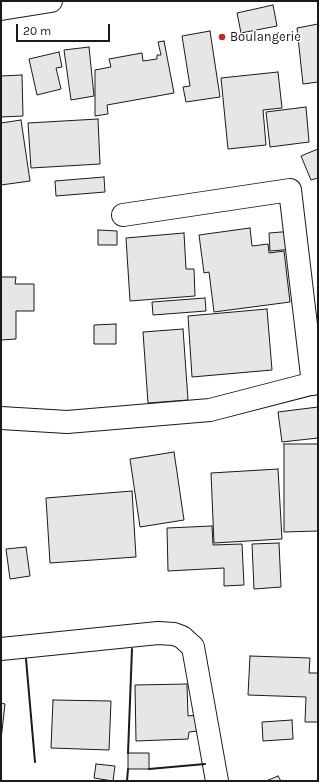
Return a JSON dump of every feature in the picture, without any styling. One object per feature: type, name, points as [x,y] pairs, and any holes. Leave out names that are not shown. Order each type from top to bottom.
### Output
[{"type":"street","points":[[1,9],[51,1]]},
{"type":"street","points":[[1,418],[67,422],[210,410],[316,383],[290,190],[123,215]]},
{"type":"street","points":[[1,649],[158,633],[174,634],[182,637],[193,647],[217,781]]},
{"type":"building","points":[[273,5],[277,26],[241,33],[237,13]]},
{"type":"building","points":[[318,24],[318,82],[303,84],[297,28]]},
{"type":"building","points":[[210,31],[220,97],[186,102],[183,87],[190,86],[182,36]]},
{"type":"building","points":[[164,41],[174,93],[107,105],[108,114],[95,116],[95,70],[111,67],[109,59],[142,53],[143,61],[157,59],[157,55],[161,55],[158,42]]},
{"type":"building","points":[[89,47],[94,96],[71,100],[64,50]]},
{"type":"building","points":[[59,52],[62,67],[56,68],[61,89],[37,95],[29,59]]},
{"type":"building","points":[[278,72],[282,108],[263,110],[266,145],[228,149],[221,78]]},
{"type":"building","points":[[22,75],[23,116],[1,117],[1,76]]},
{"type":"building","points":[[306,107],[309,142],[270,147],[266,112]]},
{"type":"building","points":[[98,119],[100,164],[31,168],[28,123]]},
{"type":"building","points":[[21,120],[30,181],[1,185],[1,123]]},
{"type":"building","points":[[318,149],[318,178],[311,180],[301,156]]},
{"type":"building","points":[[104,177],[105,192],[56,196],[55,181]]},
{"type":"building","points":[[250,228],[252,246],[268,244],[269,253],[284,251],[290,302],[214,312],[209,272],[204,273],[199,235]]},
{"type":"building","points":[[98,230],[117,231],[117,245],[98,245]]},
{"type":"building","points":[[294,231],[295,249],[270,251],[269,233]]},
{"type":"building","points":[[184,233],[186,269],[194,269],[195,296],[130,301],[126,238]]},
{"type":"building","points":[[1,277],[16,277],[15,284],[34,284],[34,311],[16,311],[16,339],[1,340]]},
{"type":"building","points":[[205,298],[206,311],[153,315],[152,302]]},
{"type":"building","points":[[267,309],[272,370],[192,377],[188,316]]},
{"type":"building","points":[[116,324],[116,344],[94,344],[94,325]]},
{"type":"building","points":[[183,329],[188,400],[148,403],[143,332]]},
{"type":"building","points":[[318,407],[318,438],[282,442],[278,412]]},
{"type":"building","points":[[284,444],[318,444],[318,531],[284,532]]},
{"type":"building","points":[[174,452],[184,520],[140,527],[130,459]]},
{"type":"building","points":[[278,469],[282,539],[214,543],[211,473]]},
{"type":"building","points":[[132,491],[136,557],[50,563],[46,498]]},
{"type":"building","points":[[212,526],[213,545],[242,544],[244,585],[224,586],[224,568],[168,571],[167,528]]},
{"type":"building","points":[[279,543],[281,587],[254,589],[252,544]]},
{"type":"building","points":[[26,547],[30,576],[10,579],[6,549]]},
{"type":"building","points":[[250,656],[310,658],[309,673],[318,673],[318,722],[305,722],[306,697],[248,695]]},
{"type":"building","points":[[187,684],[188,716],[197,715],[198,731],[189,732],[188,739],[136,741],[135,685]]},
{"type":"building","points":[[53,700],[111,701],[109,750],[51,748]]},
{"type":"building","points":[[1,703],[5,704],[1,740]]},
{"type":"building","points":[[292,720],[293,739],[263,741],[262,722]]},
{"type":"building","points":[[128,753],[149,753],[149,769],[128,769]]},
{"type":"building","points":[[96,764],[115,766],[113,781],[94,778]]},
{"type":"building","points":[[278,776],[281,781],[266,781]]},
{"type":"wall","points":[[128,753],[132,649]]},
{"type":"wall","points":[[26,659],[35,762]]},
{"type":"wall","points":[[149,769],[205,764]]},
{"type":"wall","points":[[127,781],[128,769]]},
{"type":"place","name":"Boulangerie","points":[[222,37]]}]
